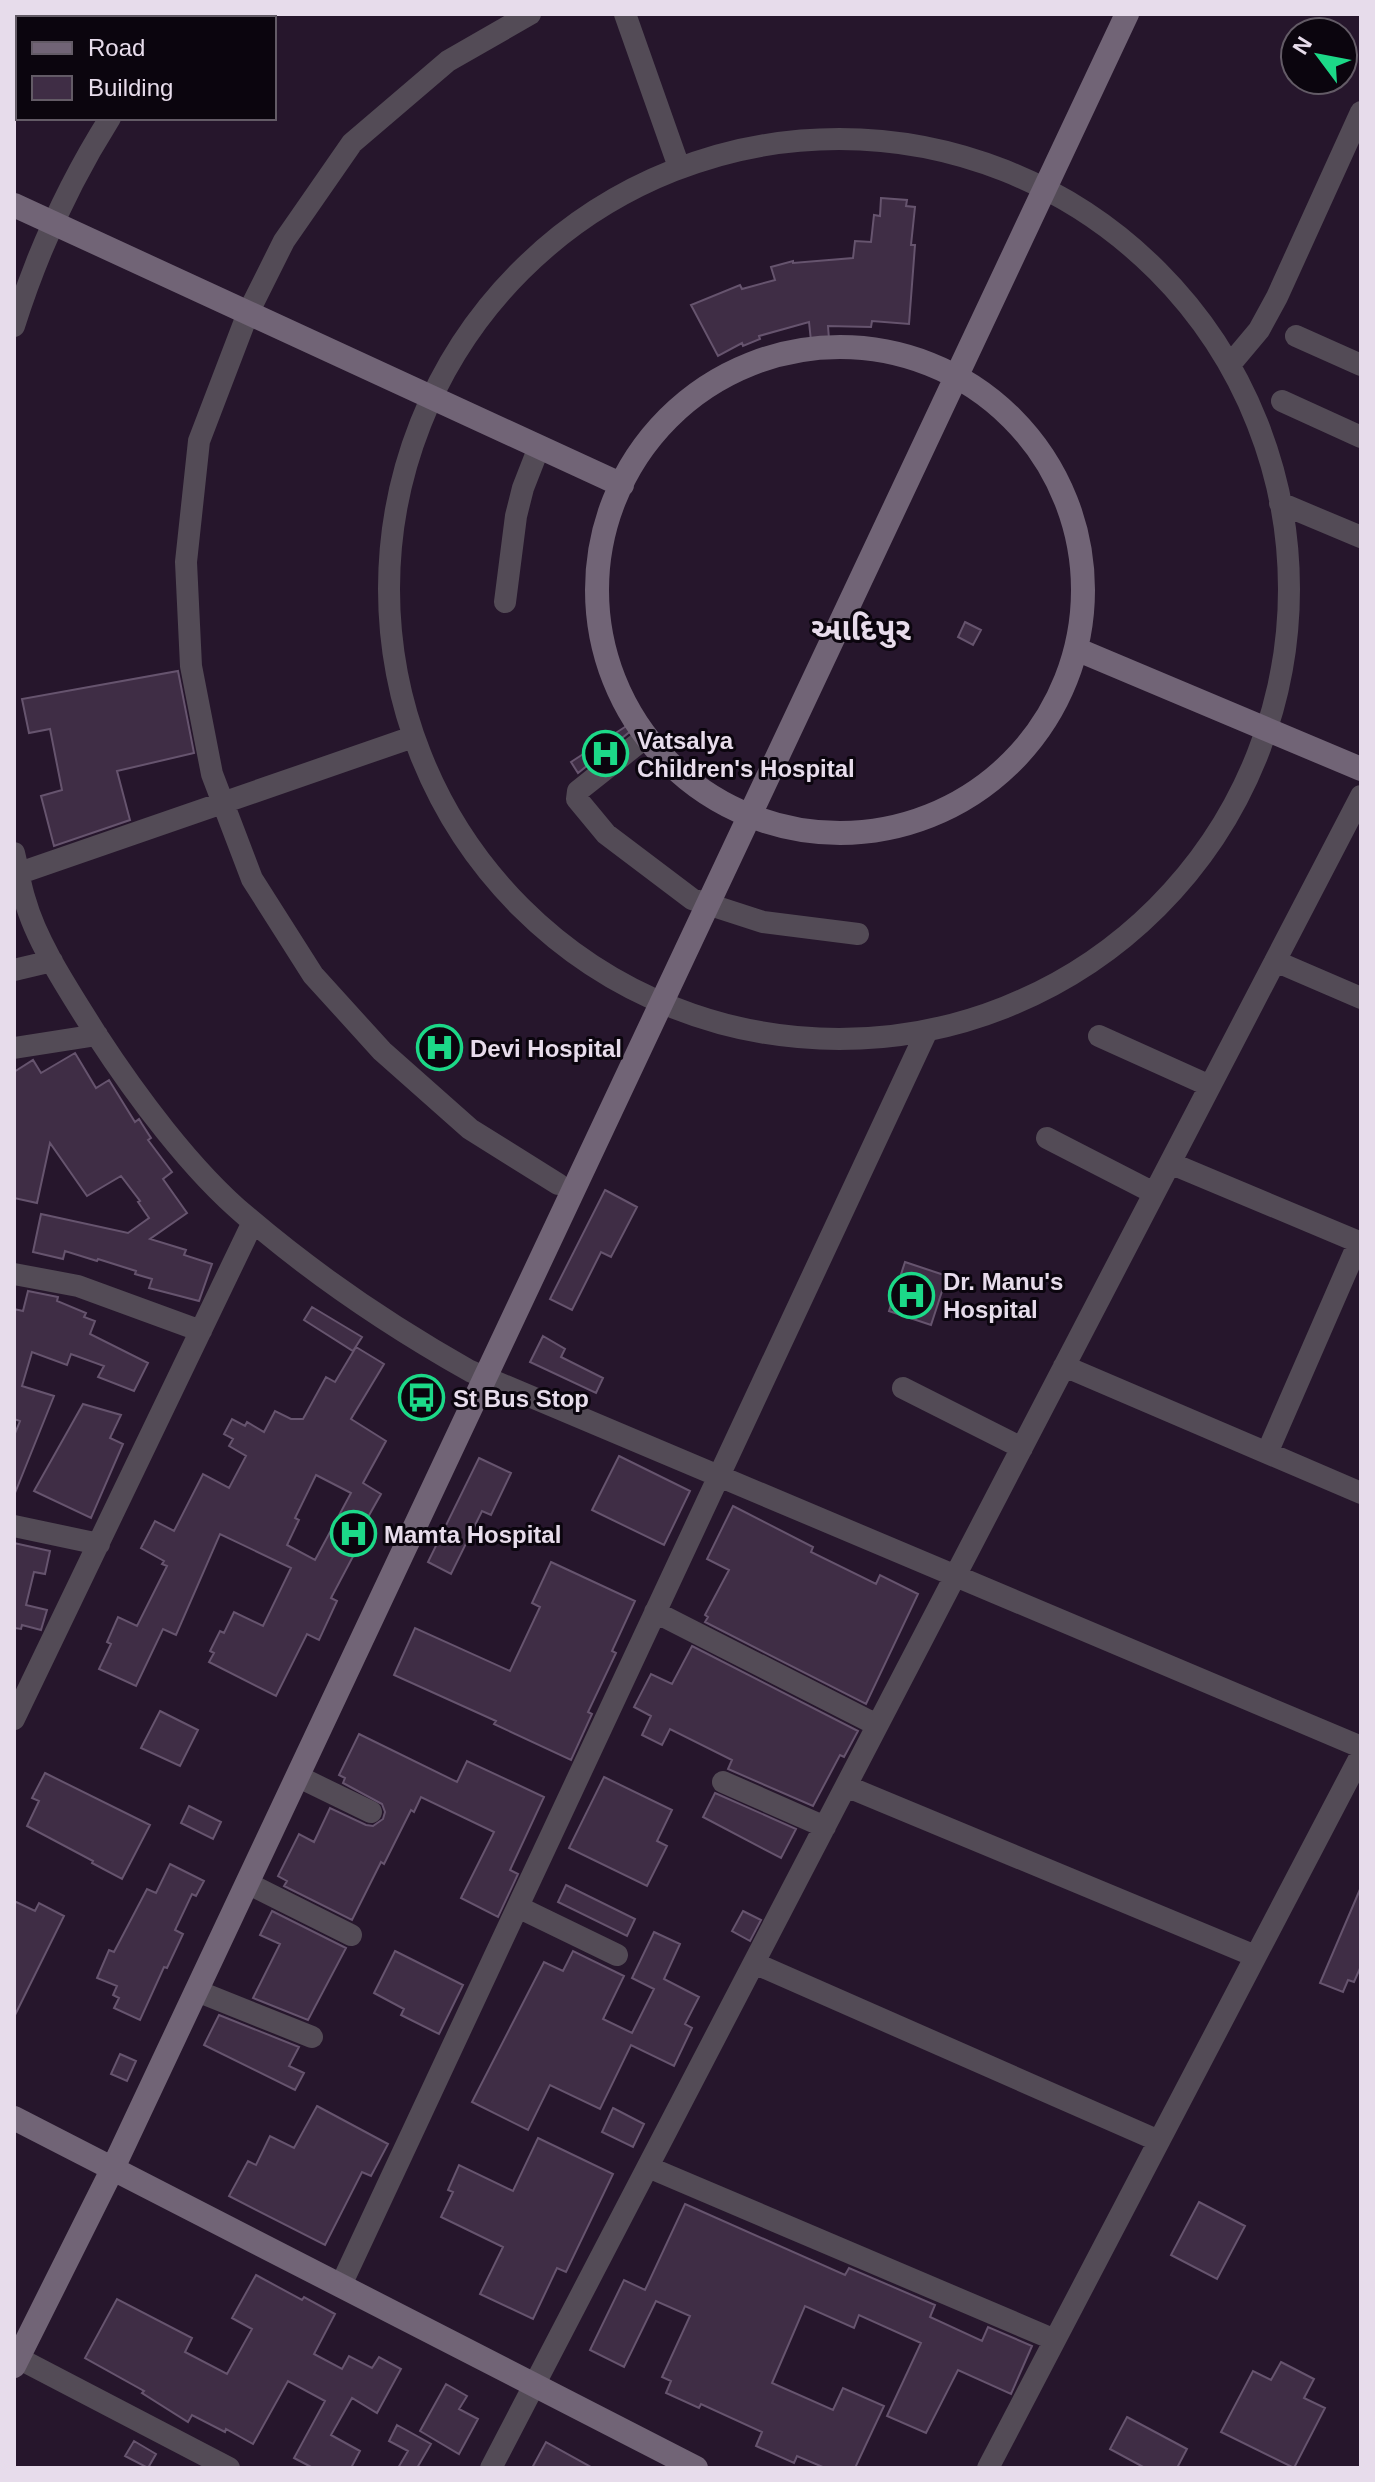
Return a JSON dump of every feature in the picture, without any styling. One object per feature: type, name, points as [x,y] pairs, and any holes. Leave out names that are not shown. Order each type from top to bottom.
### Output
[{"type":"main road","points":[[1038,185],[1109,14]]},
{"type":"main road","points":[[16,2362],[106,2164],[1038,185],[1127,14]]},
{"type":"main road","points":[[14,205],[622,485]]},
{"type":"main road","points":[[824,347],[876,349],[950,371],[1006,411],[1037,445],[1061,487],[1077,533],[1084,593],[1076,649],[1068,677],[1044,724],[1011,764],[970,796],[934,815],[882,831],[831,835],[782,828],[741,814],[696,788],[661,757],[634,722],[615,684],[603,647],[597,588],[602,540],[622,485],[632,465],[664,422],[700,391],[740,368],[790,352],[824,347]]},
{"type":"main road","points":[[1076,649],[1361,769]]},
{"type":"main road","points":[[14,2331],[197,1991],[477,1374],[558,1184],[654,998]]},
{"type":"main road","points":[[14,2118],[696,2468]]},
{"type":"street","points":[[530,14],[448,61],[352,143],[284,241],[248,313],[199,441],[186,562],[191,666],[212,774],[252,879],[313,975],[382,1051],[470,1129],[558,1184]]},
{"type":"street","points":[[625,14],[679,167]]},
{"type":"street","points":[[1233,361],[1259,330],[1277,297],[1361,112]]},
{"type":"street","points":[[14,326],[52,223],[109,120]]},
{"type":"street","points":[[779,138],[873,140],[961,158],[1038,185],[1111,230],[1171,282],[1233,361],[1280,503],[1287,577],[1286,638],[1273,732],[1228,818],[1184,878],[1140,926],[1076,974],[1007,1010],[925,1035],[829,1041],[741,1028],[654,998],[562,944],[502,887],[453,818],[422,767],[392,672],[386,544],[401,470],[430,397],[485,310],[551,237],[679,167],[779,138]]},
{"type":"street","points":[[1296,336],[1361,365]]},
{"type":"street","points":[[1282,401],[1361,437]]},
{"type":"street","points":[[505,602],[516,516],[539,447]]},
{"type":"street","points":[[1280,503],[1361,537]]},
{"type":"street","points":[[17,875],[413,737]]},
{"type":"street","points":[[646,737],[578,791],[577,799],[606,834],[700,902],[763,922],[858,934]]},
{"type":"street","points":[[491,2468],[1361,796]]},
{"type":"street","points":[[14,853],[25,903],[52,961],[122,1074],[187,1155],[253,1222],[345,1293],[408,1336],[477,1374],[1361,1747]]},
{"type":"street","points":[[14,970],[52,961]]},
{"type":"street","points":[[1275,961],[1361,998]]},
{"type":"street","points":[[14,1048],[97,1035]]},
{"type":"street","points":[[341,2285],[925,1035]]},
{"type":"street","points":[[1099,1036],[1210,1086]]},
{"type":"street","points":[[1047,1138],[1154,1193]]},
{"type":"street","points":[[1170,1163],[1360,1242],[1267,1453]]},
{"type":"street","points":[[14,1719],[253,1222]]},
{"type":"street","points":[[14,1274],[78,1286],[201,1331]]},
{"type":"street","points":[[1064,1366],[1361,1493]]},
{"type":"street","points":[[903,1388],[1022,1448]]},
{"type":"street","points":[[14,1526],[99,1544]]},
{"type":"street","points":[[655,1612],[877,1725]]},
{"type":"street","points":[[988,2468],[1361,1755]]},
{"type":"street","points":[[297,1776],[371,1812]]},
{"type":"street","points":[[723,1782],[825,1827]]},
{"type":"street","points":[[846,1786],[1255,1956]]},
{"type":"street","points":[[247,1883],[351,1935]]},
{"type":"street","points":[[518,1907],[617,1955]]},
{"type":"street","points":[[754,1963],[1159,2141]]},
{"type":"street","points":[[197,1991],[312,2037]]},
{"type":"street","points":[[648,2167],[1055,2340]]},
{"type":"street","points":[[16,2362],[229,2468]]},
{"type":"building","points":[[881,198],[907,200],[906,206],[915,207],[909,324],[872,321],[871,327],[828,326],[829,339],[811,341],[809,322],[759,336],[760,339],[743,346],[742,343],[718,356],[691,305],[740,285],[742,289],[775,280],[771,267],[793,261],[853,258],[855,241],[871,242],[874,215],[880,216]]},
{"type":"building","points":[[965,622],[981,630],[973,645],[958,637]]},
{"type":"building","points":[[178,671],[194,753],[117,771],[130,820],[54,846],[41,796],[62,790],[50,729],[29,733],[22,699]]},
{"type":"building","points":[[628,725],[632,730],[578,773],[571,762]]},
{"type":"building","points":[[75,1053],[96,1088],[109,1080],[135,1122],[139,1119],[151,1138],[148,1140],[172,1172],[163,1179],[187,1213],[150,1239],[186,1250],[184,1255],[212,1264],[199,1301],[149,1288],[152,1279],[98,1259],[65,1251],[63,1259],[33,1252],[41,1214],[128,1233],[149,1218],[121,1176],[87,1196],[50,1143],[37,1203],[14,1198],[14,1072],[33,1060],[41,1073]]},
{"type":"building","points":[[605,1190],[637,1207],[611,1257],[601,1252],[572,1310],[550,1299]]},
{"type":"building","points":[[905,1262],[947,1276],[931,1325],[889,1311]]},
{"type":"building","points":[[28,1291],[58,1297],[57,1301],[86,1313],[84,1317],[95,1321],[90,1334],[148,1363],[134,1391],[98,1377],[104,1366],[71,1354],[67,1365],[32,1352],[22,1386],[54,1396],[15,1493],[14,1436],[20,1421],[14,1419],[14,1309],[23,1311]]},
{"type":"building","points":[[312,1307],[362,1337],[353,1351],[304,1320]]},
{"type":"building","points":[[543,1336],[565,1349],[561,1357],[603,1378],[596,1393],[530,1362]]},
{"type":"building","points":[[356,1347],[384,1364],[351,1419],[386,1441],[363,1483],[381,1494],[363,1526],[368,1528],[331,1598],[337,1601],[319,1640],[307,1634],[276,1696],[209,1662],[214,1653],[210,1651],[220,1631],[224,1633],[234,1612],[263,1626],[291,1568],[220,1534],[176,1635],[163,1629],[136,1686],[99,1669],[111,1644],[107,1642],[118,1617],[137,1626],[167,1566],[162,1564],[164,1561],[141,1548],[155,1521],[174,1531],[203,1474],[229,1488],[246,1456],[229,1446],[233,1439],[224,1434],[232,1419],[245,1426],[247,1422],[264,1432],[275,1411],[291,1419],[303,1419],[326,1377],[335,1382]],"holes":[[[316,1475],[351,1493],[315,1560],[287,1545],[299,1520],[295,1518]]]},
{"type":"building","points":[[83,1404],[121,1415],[110,1438],[123,1444],[91,1518],[34,1491]]},
{"type":"building","points":[[619,1456],[690,1491],[664,1545],[592,1510]]},
{"type":"building","points":[[479,1458],[511,1473],[491,1515],[482,1511],[451,1574],[428,1562]]},
{"type":"building","points":[[733,1506],[813,1547],[811,1552],[876,1584],[880,1575],[918,1594],[866,1704],[705,1622],[708,1617],[705,1615],[729,1570],[707,1559]]},
{"type":"building","points":[[14,1543],[50,1551],[45,1574],[34,1572],[26,1605],[47,1610],[41,1630],[22,1625],[21,1629],[14,1628]]},
{"type":"building","points":[[551,1562],[635,1601],[612,1651],[616,1653],[588,1712],[592,1714],[571,1760],[494,1724],[496,1721],[394,1675],[415,1628],[510,1671],[540,1607],[532,1603]]},
{"type":"building","points":[[692,1646],[858,1731],[844,1757],[840,1755],[813,1806],[728,1769],[732,1760],[670,1729],[662,1745],[642,1735],[651,1716],[634,1707],[651,1674],[672,1684]]},
{"type":"building","points":[[160,1711],[198,1730],[180,1766],[141,1748]]},
{"type":"building","points":[[359,1734],[457,1782],[467,1761],[544,1797],[510,1870],[518,1874],[498,1917],[461,1898],[494,1832],[421,1797],[414,1812],[411,1810],[384,1864],[381,1862],[352,1920],[284,1886],[287,1881],[278,1876],[299,1834],[314,1842],[330,1808],[366,1825],[373,1826],[383,1819],[385,1812],[382,1804],[343,1783],[345,1778],[339,1775]]},
{"type":"building","points":[[45,1773],[150,1825],[122,1879],[27,1826],[39,1801],[32,1798]]},
{"type":"building","points":[[604,1777],[672,1810],[657,1841],[667,1846],[647,1886],[569,1848]]},
{"type":"building","points":[[715,1793],[796,1829],[781,1858],[703,1817]]},
{"type":"building","points":[[189,1806],[221,1822],[213,1839],[181,1823]]},
{"type":"building","points":[[170,1864],[204,1881],[196,1896],[192,1894],[175,1930],[183,1934],[140,2020],[114,2008],[119,1998],[113,1995],[117,1986],[97,1978],[109,1950],[114,1952],[147,1889],[156,1893]]},
{"type":"building","points":[[566,1885],[635,1919],[627,1936],[558,1902]]},
{"type":"building","points":[[1361,1887],[1361,1966],[1354,1982],[1348,1980],[1343,1992],[1320,1983]]},
{"type":"building","points":[[14,1901],[35,1911],[39,1903],[64,1916],[14,2017]]},
{"type":"building","points":[[272,1911],[346,1948],[308,2020],[253,1998],[280,1944],[260,1935]]},
{"type":"building","points":[[743,1911],[761,1920],[750,1941],[732,1931]]},
{"type":"building","points":[[654,1932],[680,1944],[664,1979],[699,1997],[685,2024],[692,2028],[674,2066],[631,2045],[600,2109],[550,2085],[528,2130],[472,2102],[544,1962],[563,1971],[573,1951],[624,1976],[603,2019],[632,2033],[654,1989],[632,1978]]},
{"type":"building","points":[[395,1951],[463,1985],[439,2034],[401,2015],[404,2009],[374,1993]]},
{"type":"building","points":[[219,2015],[299,2047],[289,2066],[304,2073],[295,2090],[204,2045]]},
{"type":"building","points":[[120,2054],[136,2061],[127,2081],[111,2074]]},
{"type":"building","points":[[317,2106],[388,2144],[371,2176],[362,2172],[325,2245],[229,2196],[248,2161],[256,2165],[270,2136],[294,2148]]},
{"type":"building","points":[[613,2108],[644,2124],[633,2147],[602,2132]]},
{"type":"building","points":[[538,2138],[613,2174],[566,2272],[557,2268],[533,2319],[480,2294],[503,2247],[441,2217],[453,2192],[448,2190],[459,2165],[513,2191]]},
{"type":"building","points":[[1199,2202],[1245,2226],[1217,2279],[1171,2255]]},
{"type":"building","points":[[685,2204],[845,2275],[849,2268],[935,2305],[930,2317],[982,2341],[988,2327],[1032,2346],[1011,2394],[958,2370],[926,2433],[887,2416],[921,2343],[859,2315],[854,2328],[805,2306],[772,2383],[833,2410],[843,2388],[884,2406],[855,2468],[825,2468],[797,2456],[794,2463],[756,2446],[762,2432],[701,2404],[699,2408],[666,2393],[671,2381],[662,2377],[690,2316],[656,2301],[624,2367],[590,2350],[624,2280],[645,2290]]},
{"type":"building","points":[[256,2275],[335,2314],[314,2354],[342,2369],[349,2356],[372,2368],[379,2357],[401,2369],[377,2413],[352,2398],[331,2435],[360,2451],[351,2468],[313,2468],[294,2458],[325,2401],[288,2381],[253,2444],[192,2415],[188,2422],[142,2393],[144,2391],[85,2358],[117,2299],[192,2338],[185,2352],[227,2374],[252,2329],[232,2318]]},
{"type":"building","points":[[1281,2362],[1314,2379],[1304,2398],[1325,2408],[1294,2468],[1221,2432],[1253,2371],[1271,2380]]},
{"type":"building","points":[[446,2384],[467,2396],[459,2409],[478,2419],[459,2454],[420,2431]]},
{"type":"building","points":[[1127,2417],[1187,2449],[1177,2468],[1145,2468],[1110,2449]]},
{"type":"building","points":[[397,2425],[431,2444],[417,2468],[398,2468],[408,2451],[389,2441]]},
{"type":"building","points":[[134,2441],[156,2454],[148,2468],[125,2456]]},
{"type":"building","points":[[546,2442],[593,2468],[532,2468]]},
{"type":"place","name":"Vatsalya Children's Hospital","points":[[606,754]]},
{"type":"place","name":"Devi Hospital","points":[[439,1048]]},
{"type":"place","name":"Dr. Manu's Hospital","points":[[912,1295]]},
{"type":"place","name":"St Bus Stop","points":[[422,1398]]},
{"type":"place","name":"Mamta Hospital","points":[[353,1534]]},
{"type":"district","name":"આદિપુર","points":[[861,629]]}]
